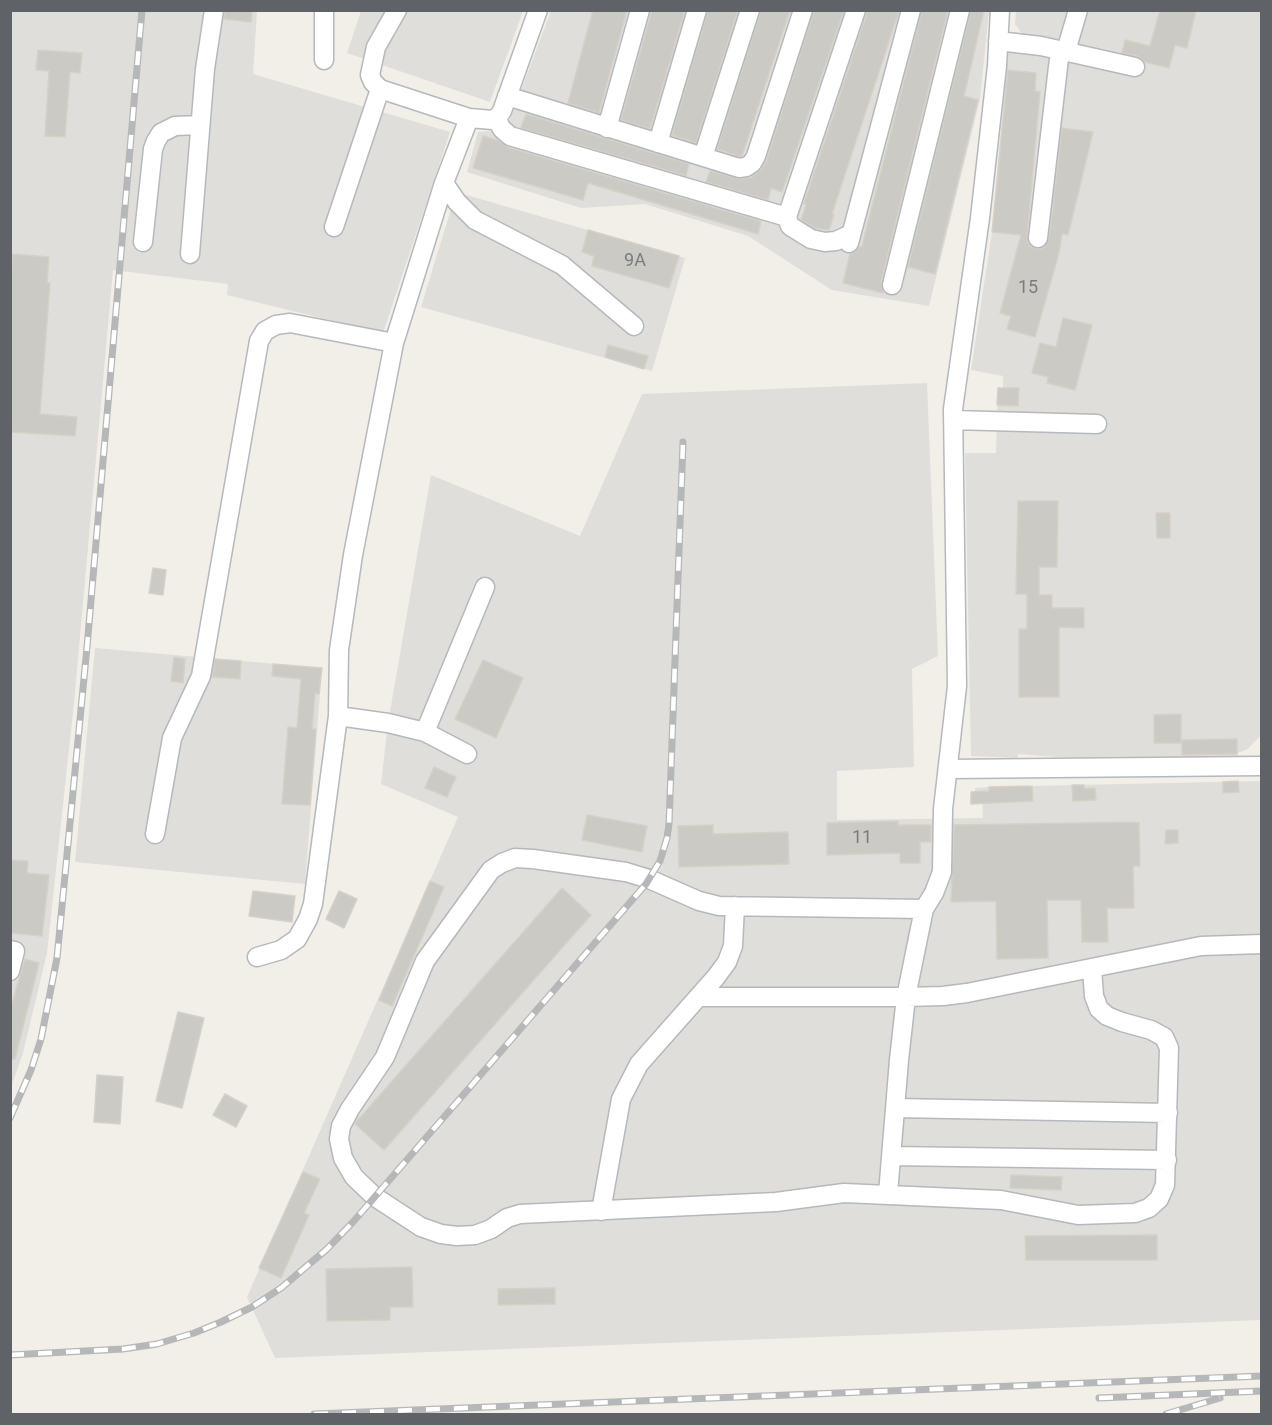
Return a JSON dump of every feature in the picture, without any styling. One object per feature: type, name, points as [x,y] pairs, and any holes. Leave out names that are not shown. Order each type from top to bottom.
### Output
[{"type":"lane","points":[[190,254],[205,69],[214,10]]},
{"type":"lane","points":[[324,10],[324,60]]},
{"type":"lane","points":[[397,10],[379,40],[370,75],[373,82],[380,88],[469,118],[493,120],[502,111],[538,10]]},
{"type":"lane","points":[[607,128],[640,10]]},
{"type":"lane","points":[[658,143],[697,10]]},
{"type":"lane","points":[[703,157],[750,10]]},
{"type":"lane","points":[[507,96],[739,168],[746,167],[756,156],[803,10]]},
{"type":"lane","points":[[856,10],[787,217],[789,226],[811,239],[825,242],[850,239],[911,10]]},
{"type":"lane","points":[[892,285],[960,10]]},
{"type":"lane","points":[[888,1194],[906,998],[924,909],[934,893],[942,872],[943,809],[957,686],[953,420],[981,219],[1000,10]]},
{"type":"lane","points":[[1038,238],[1063,51],[1078,10]]},
{"type":"lane","points":[[998,41],[1063,51],[1135,67]]},
{"type":"lane","points":[[334,227],[380,88]]},
{"type":"lane","points":[[257,957],[281,950],[297,939],[313,904],[338,716],[339,650],[348,588],[394,344],[444,183],[469,118]]},
{"type":"lane","points":[[496,118],[502,129],[510,136],[787,217]]},
{"type":"lane","points":[[143,242],[153,149],[156,141],[161,133],[175,126],[200,125]]},
{"type":"lane","points":[[444,183],[457,202],[475,220],[562,265],[634,326]]},
{"type":"lane","points":[[155,834],[172,738],[201,676],[259,341],[265,331],[276,324],[290,323],[394,344]]},
{"type":"lane","points":[[953,420],[1097,424]]},
{"type":"lane","points":[[424,732],[485,587]]},
{"type":"lane","points":[[338,716],[388,723],[424,732],[467,754]]},
{"type":"lane","points":[[948,769],[1262,766]]},
{"type":"lane","points":[[924,909],[719,906],[699,901],[649,879],[626,872],[515,858],[502,862],[491,870],[430,951],[386,1057],[340,1126],[339,1139],[343,1158],[354,1177],[365,1189],[421,1227],[441,1234],[475,1235],[491,1229],[507,1218],[520,1214],[776,1202],[844,1193],[1000,1200],[1078,1215],[1135,1213],[1149,1208],[1159,1199],[1165,1185],[1169,1048],[1164,1037],[1151,1030],[1107,1016],[1099,1009],[1094,996],[1092,968]]},
{"type":"lane","points":[[601,1211],[621,1099],[639,1064],[727,962],[733,946],[735,906]]},
{"type":"lane","points":[[698,997],[906,998],[967,993],[1201,946],[1262,944]]},
{"type":"lane","points":[[10,950],[15,951],[10,971]]},
{"type":"lane","points":[[895,1108],[1168,1113]]},
{"type":"lane","points":[[891,1156],[1167,1160]]},
{"type":"shaded area","points":[[11,11],[257,11],[253,74],[450,132],[383,333],[227,295],[228,284],[113,270],[74,703],[47,953],[23,1053],[11,1087]]},
{"type":"shaded area","points":[[361,11],[523,11],[490,102],[347,53]]},
{"type":"shaded area","points":[[551,11],[989,11],[980,99],[929,306],[832,290],[748,236],[645,204],[581,208],[467,172],[478,132],[506,130]]},
{"type":"shaded area","points":[[1016,11],[1261,11],[1262,734],[1248,749],[1237,753],[1238,757],[1069,758],[1018,754],[1017,758],[971,756],[965,453],[996,453],[998,388],[1003,388],[1003,376],[971,370],[992,232],[1008,49],[1024,37],[1015,24]]},
{"type":"shaded area","points":[[463,194],[685,258],[652,371],[421,307],[451,209]]},
{"type":"shaded area","points":[[927,383],[938,656],[912,669],[914,767],[837,771],[837,820],[983,818],[982,792],[975,792],[975,788],[989,787],[990,803],[1032,801],[1032,786],[1261,781],[1261,1320],[275,1358],[247,1297],[458,817],[381,784],[388,723],[431,475],[580,536],[642,394]]},
{"type":"shaded area","points":[[95,648],[322,668],[305,884],[75,862]]},
{"type":"building","points":[[225,10],[252,10],[251,22],[224,19]]},
{"type":"building","points":[[593,10],[627,10],[599,113],[568,103]]},
{"type":"building","points":[[652,10],[685,10],[650,129],[621,120]]},
{"type":"building","points":[[708,10],[738,10],[696,143],[672,135]]},
{"type":"building","points":[[761,10],[790,10],[740,157],[717,149]]},
{"type":"building","points":[[814,10],[844,10],[782,192],[771,188],[768,200],[706,182],[710,171],[741,179],[752,177],[762,169]]},
{"type":"building","points":[[868,10],[899,11],[832,214],[834,215],[829,230],[815,228],[801,220],[806,205],[804,204]]},
{"type":"building","points":[[922,10],[948,10],[881,282],[883,293],[843,283],[850,254],[862,246]]},
{"type":"building","points":[[971,10],[984,10],[964,96],[978,100],[935,274],[908,267]]},
{"type":"building","points":[[1160,10],[1196,10],[1187,48],[1175,45],[1169,68],[1145,62],[1138,56],[1122,53],[1125,40],[1150,46]]},
{"type":"building","points":[[38,50],[82,53],[80,73],[70,72],[65,137],[45,136],[49,71],[36,70]]},
{"type":"building","points":[[1008,70],[1036,73],[1035,91],[1040,92],[1027,237],[1032,247],[1043,248],[1049,239],[1062,128],[1093,132],[1068,235],[1062,234],[1059,253],[1035,337],[1007,329],[1011,316],[1000,313],[1021,235],[992,232]]},
{"type":"building","points":[[526,114],[689,164],[686,176],[521,128]]},
{"type":"building","points":[[483,136],[497,140],[507,147],[761,221],[758,234],[588,183],[583,200],[473,168]]},
{"type":"building","points":[[588,230],[679,256],[669,288],[592,266],[594,256],[582,252]]},
{"type":"building","points":[[13,254],[49,257],[47,283],[50,283],[40,414],[77,417],[75,436],[10,432],[10,282]]},
{"type":"building","points":[[1063,318],[1092,325],[1075,390],[1047,383],[1048,377],[1032,373],[1040,343],[1056,347]]},
{"type":"building","points":[[608,345],[648,356],[644,369],[605,357]]},
{"type":"building","points":[[998,388],[1019,388],[1018,406],[997,405]]},
{"type":"building","points":[[1018,501],[1058,501],[1057,567],[1039,567],[1039,595],[1052,595],[1052,608],[1084,608],[1084,628],[1059,627],[1059,697],[1019,697],[1019,629],[1027,629],[1027,594],[1016,594]]},
{"type":"building","points":[[1156,513],[1170,513],[1170,538],[1157,538]]},
{"type":"building","points":[[153,568],[166,570],[163,595],[149,593]]},
{"type":"building","points":[[174,657],[185,659],[183,683],[171,681]]},
{"type":"building","points":[[215,659],[241,661],[240,679],[212,677]]},
{"type":"building","points":[[483,660],[523,678],[496,738],[455,719]]},
{"type":"building","points":[[273,664],[322,668],[319,694],[315,693],[312,729],[316,729],[310,805],[282,804],[288,727],[297,728],[301,679],[272,676]]},
{"type":"building","points":[[1181,714],[1181,743],[1154,743],[1154,715]]},
{"type":"building","points":[[1237,739],[1237,754],[1182,755],[1182,740]]},
{"type":"building","points":[[434,767],[456,777],[447,797],[425,788]]},
{"type":"building","points":[[1238,781],[1239,792],[1223,793],[1223,782]]},
{"type":"building","points":[[1072,785],[1084,785],[1084,789],[1095,788],[1096,800],[1073,801]]},
{"type":"building","points":[[1032,786],[1033,801],[971,804],[971,792],[989,791],[989,787]]},
{"type":"building","points":[[587,815],[647,826],[642,852],[582,840]]},
{"type":"building","points":[[898,821],[898,825],[931,825],[931,842],[920,842],[920,863],[900,863],[900,853],[827,855],[827,823]]},
{"type":"building","points":[[1139,822],[1140,866],[1133,866],[1134,908],[1107,908],[1108,942],[1082,942],[1081,900],[1047,900],[1048,958],[997,959],[996,901],[951,902],[954,825]]},
{"type":"building","points":[[713,825],[713,834],[788,832],[789,864],[679,867],[678,826]]},
{"type":"building","points":[[1166,830],[1178,830],[1178,843],[1165,844]]},
{"type":"building","points":[[10,860],[28,861],[27,873],[49,875],[42,936],[10,933]]},
{"type":"building","points":[[430,881],[444,887],[392,1006],[379,1000]]},
{"type":"building","points":[[562,888],[591,915],[384,1150],[355,1124],[357,1121]]},
{"type":"building","points":[[253,891],[295,896],[292,922],[249,916]]},
{"type":"building","points":[[339,891],[357,899],[344,928],[326,919]]},
{"type":"building","points":[[25,959],[39,963],[15,1059],[10,1059],[10,1010]]},
{"type":"building","points":[[178,1012],[204,1018],[182,1108],[156,1101]]},
{"type":"building","points":[[97,1075],[123,1077],[120,1124],[94,1122]]},
{"type":"building","points":[[225,1094],[247,1106],[236,1127],[213,1115]]},
{"type":"building","points":[[303,1172],[320,1179],[304,1213],[309,1215],[281,1278],[259,1268]]},
{"type":"building","points":[[1011,1175],[1062,1177],[1061,1190],[1010,1188]]},
{"type":"building","points":[[1157,1235],[1157,1260],[1026,1260],[1025,1236]]},
{"type":"building","points":[[412,1267],[413,1307],[390,1307],[390,1320],[327,1321],[326,1269]]},
{"type":"building","points":[[555,1288],[555,1304],[498,1305],[498,1289]]},
{"type":"railway","points":[[10,1118],[31,1070],[41,1039],[57,958],[87,647],[142,10]]},
{"type":"railway","points":[[10,1355],[123,1349],[157,1344],[221,1322],[252,1307],[281,1288],[327,1249],[353,1222],[646,884],[660,861],[669,824],[683,442]]},
{"type":"railway","points":[[314,1414],[1262,1376]]},
{"type":"railway","points":[[1099,1398],[1262,1391]]},
{"type":"railway","points":[[1166,1414],[1220,1398]]}]
